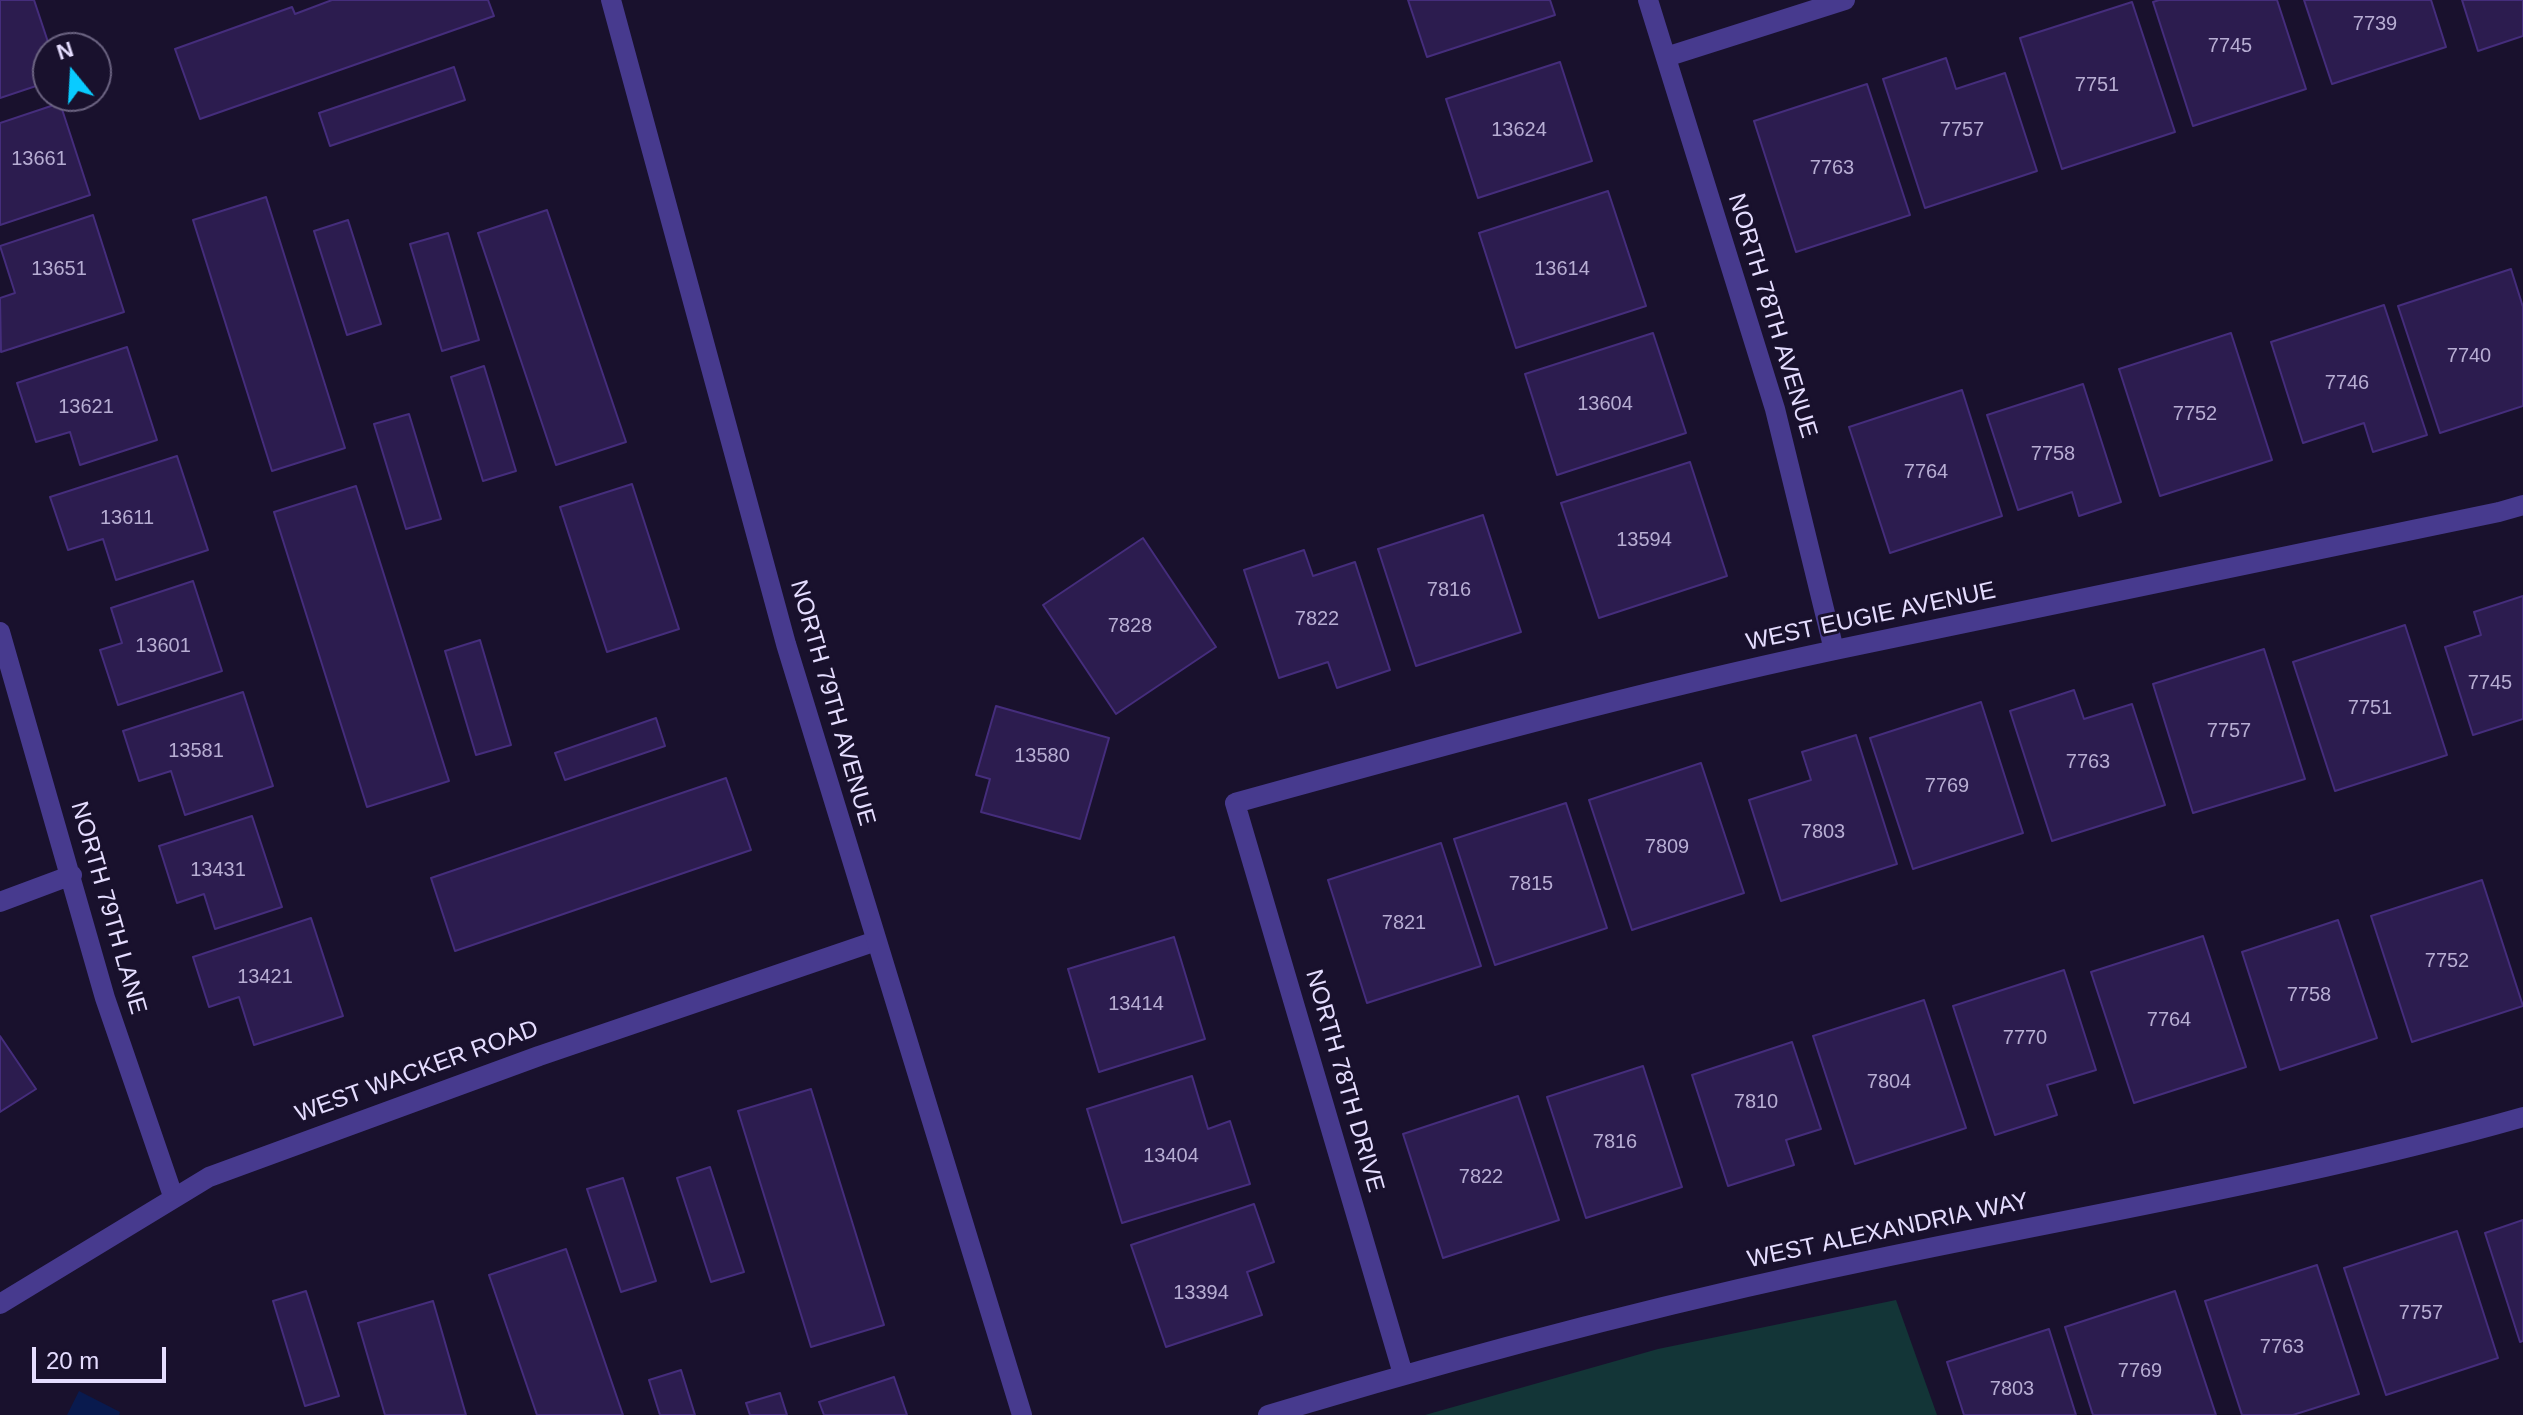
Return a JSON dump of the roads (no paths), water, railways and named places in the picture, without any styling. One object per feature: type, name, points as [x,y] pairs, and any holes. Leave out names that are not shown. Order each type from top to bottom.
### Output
[{"type":"street","name":"NORTH 79TH AVENUE","points":[[611,0],[786,644],[1022,1415]]},
{"type":"street","name":"NORTH 78TH AVENUE","points":[[1648,0],[1775,409],[1834,650]]},
{"type":"street","points":[[1666,57],[1845,0]]},
{"type":"street","name":"WEST EUGIE AVENUE","points":[[1235,803],[1506,728],[1834,650],[2224,571],[2523,505]]},
{"type":"street","name":"NORTH 79TH LANE","points":[[0,632],[105,998],[173,1196]]},
{"type":"street","name":"NORTH 78TH DRIVE","points":[[1235,803],[1403,1374]]},
{"type":"street","points":[[0,902],[72,875]]},
{"type":"street","name":"WEST WACKER ROAD","points":[[0,1304],[173,1196],[209,1177],[539,1056],[876,941]]},
{"type":"street","name":"WEST ALEXANDRIA WAY","points":[[1268,1415],[1403,1374],[1595,1323],[1778,1280],[2217,1191],[2428,1144],[2523,1117]]},
{"type":"water","points":[[79,1391],[120,1412],[119,1415],[67,1415]]}]
